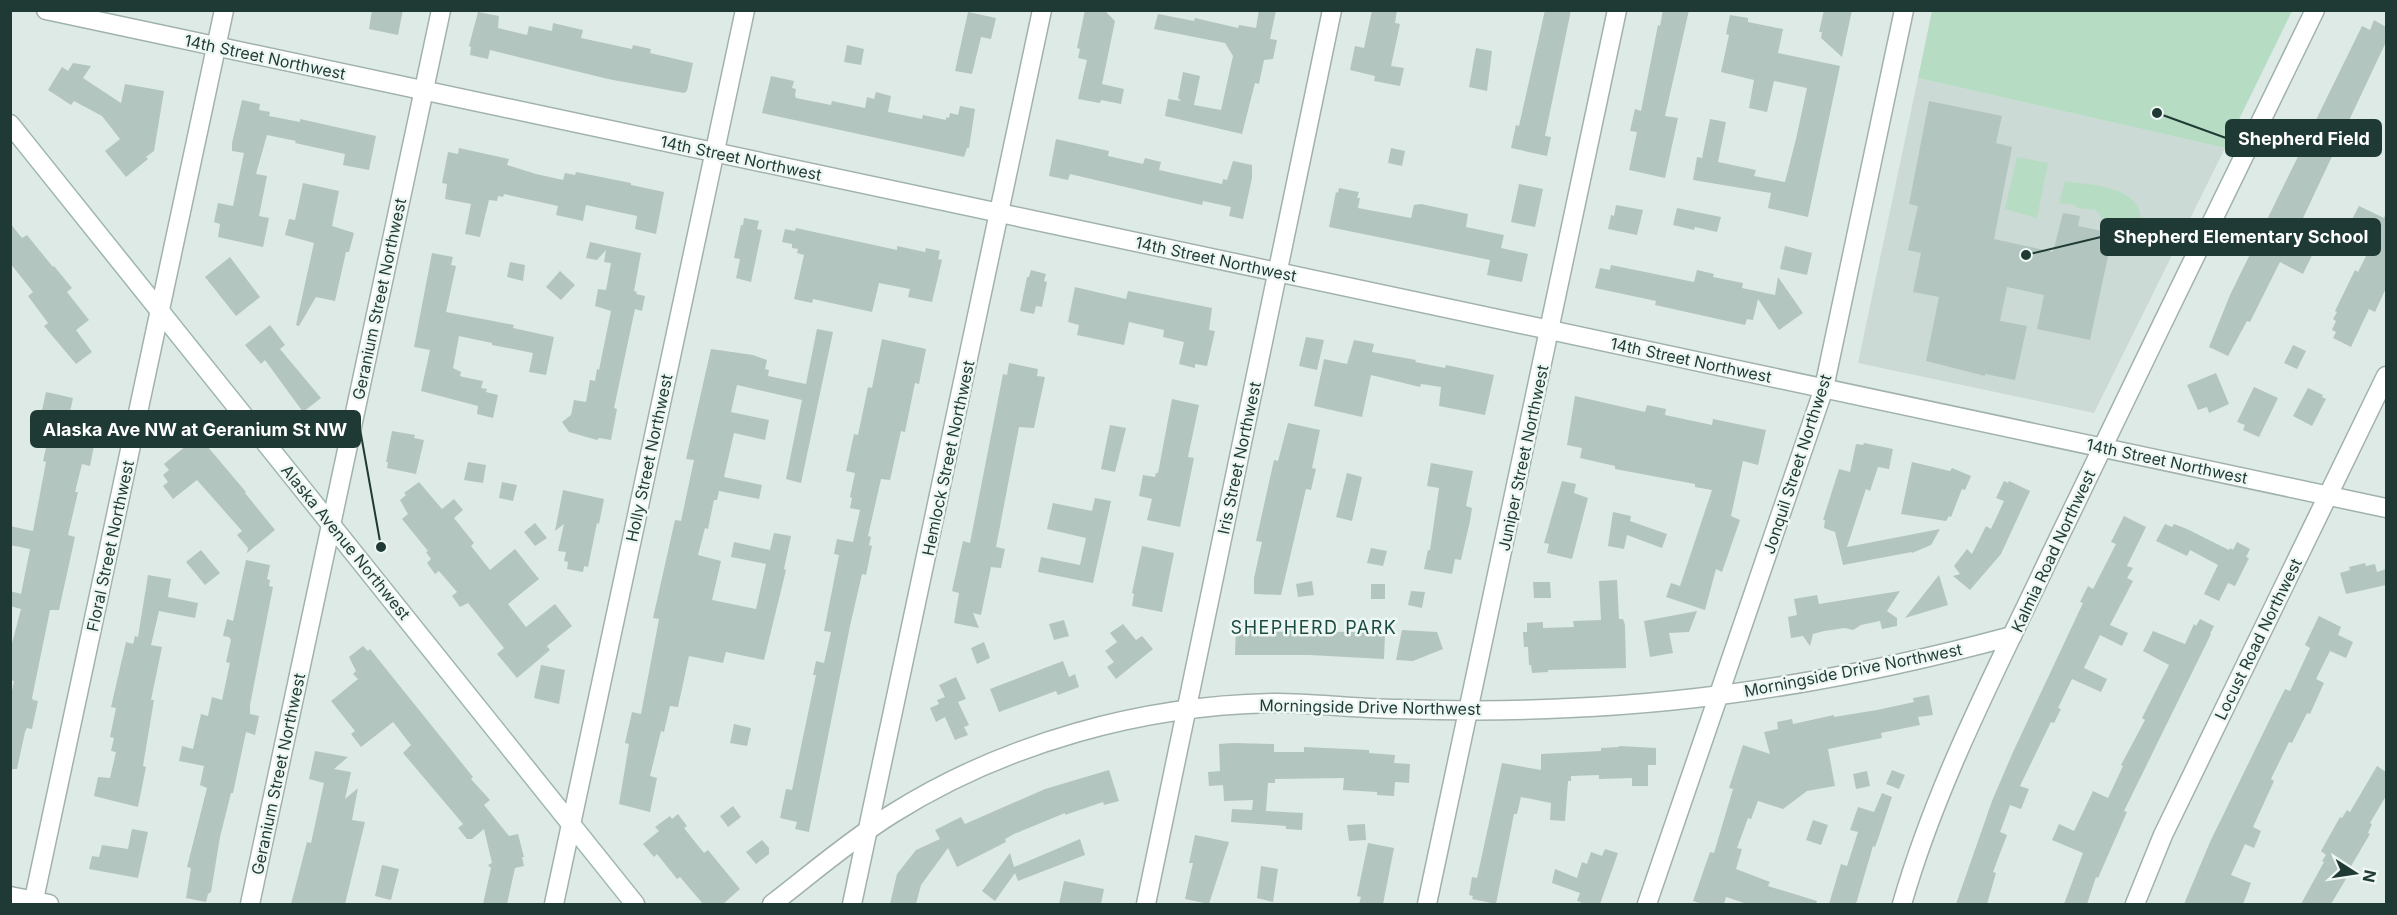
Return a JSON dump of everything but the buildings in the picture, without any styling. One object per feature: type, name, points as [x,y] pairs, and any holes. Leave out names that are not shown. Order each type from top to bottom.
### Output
[{"type":"street","name":"14th Street Northwest","points":[[46,10],[2386,508]]},
{"type":"street","name":"Floral Street Northwest","points":[[38,903],[224,10]]},
{"type":"street","name":"Geranium Street Northwest","points":[[250,904],[441,10]]},
{"type":"street","name":"Holly Street Northwest","points":[[554,904],[745,10]]},
{"type":"street","name":"Hemlock Street Northwest","points":[[852,904],[1042,10]]},
{"type":"street","name":"Iris Street Northwest","points":[[1146,904],[1332,10]]},
{"type":"street","name":"Juniper Street Northwest","points":[[1427,904],[1617,10]]},
{"type":"street","name":"Jonquil Street Northwest","points":[[1647,904],[1824,388],[1905,10]]},
{"type":"street","name":"Kalmia Road Northwest","points":[[1902,904],[1931,817],[1954,759],[2315,10]]},
{"type":"street","name":"Alaska Avenue Northwest","points":[[10,124],[635,904]]},
{"type":"street","name":"Locust Road Northwest","points":[[2135,904],[2163,835],[2386,376]]},
{"type":"street","name":"Morningside Drive Northwest","points":[[772,904],[868,830],[939,787],[1017,753],[1084,732],[1187,709],[1278,704],[1400,710],[1572,708],[1719,695],[1856,673],[2012,636]]},
{"type":"street","points":[[10,896],[38,903]]},
{"type":"shaded area","points":[[1918,78],[2225,148],[2094,413],[1858,363]]},
{"type":"green space","points":[[1932,10],[2292,11],[2225,148],[1918,78]]},
{"type":"green space","points":[[2017,157],[2048,163],[2037,218],[2005,209]]},
{"type":"green space","points":[[2065,181],[2109,188],[2129,197],[2136,204],[2140,214],[2140,229],[2117,232],[2106,225],[2096,210],[2059,203]]},
{"type":"place","name":"Shepherd Field","points":[[2157,113]]},
{"type":"place","name":"Shepherd Elementary School","points":[[2026,255]]},
{"type":"place","name":"Alaska Ave NW at Geranium St NW","points":[[381,547]]},
{"type":"district","name":"SHEPHERD PARK","points":[[1314,628]]}]
